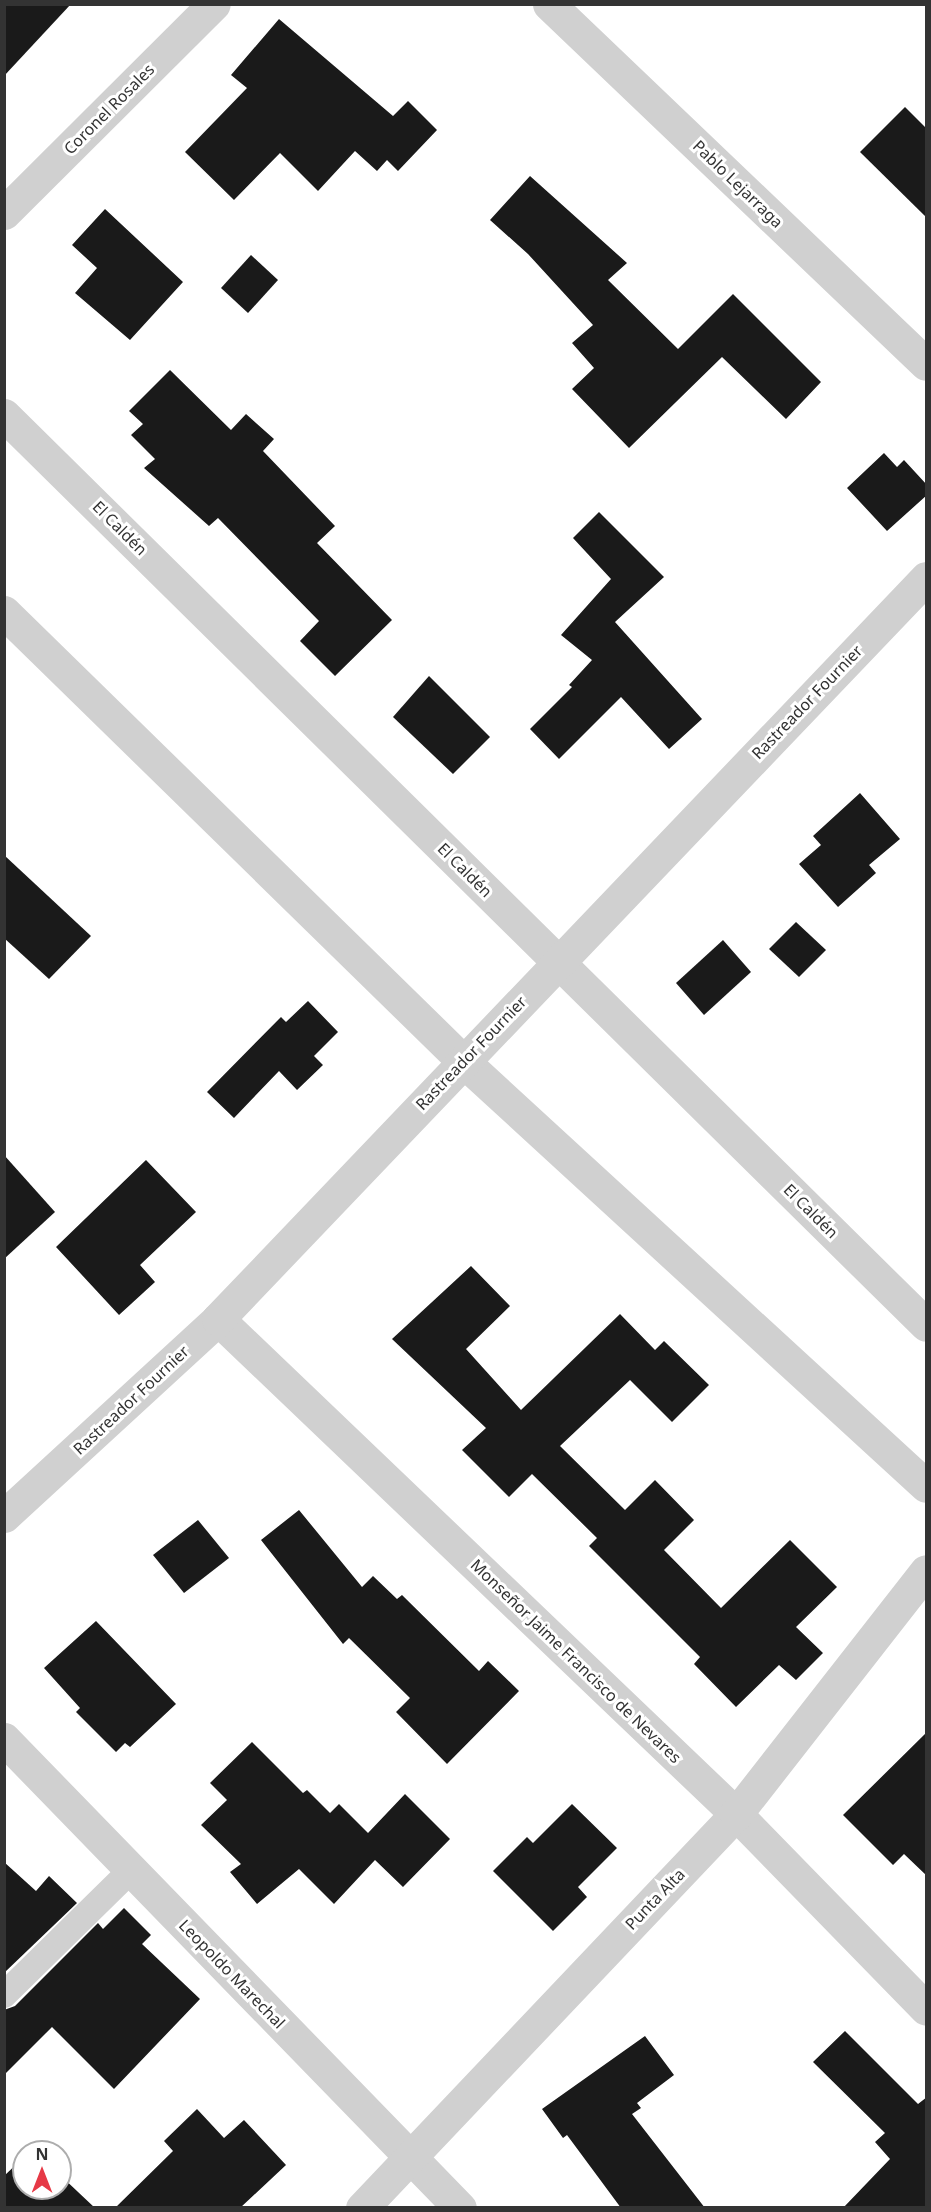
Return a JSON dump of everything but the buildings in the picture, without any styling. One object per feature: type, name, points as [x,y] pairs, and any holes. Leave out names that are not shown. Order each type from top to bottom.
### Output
[{"type":"street","name":"Coronel Rosales","points":[[4,213],[214,4]]},
{"type":"street","name":"Pablo Lejarraga","points":[[549,4],[927,364]]},
{"type":"street","name":"El Caldén","points":[[4,415],[927,1325]]},
{"type":"street","name":"Rastreador Fournier","points":[[4,1516],[218,1319],[927,578]]},
{"type":"street","points":[[4,612],[463,1061],[927,1486]]},
{"type":"street","name":"Monseñor Jaime Francisco de Nevares","points":[[218,1319],[736,1814],[927,2009]]},
{"type":"street","name":"Punta Alta","points":[[362,2208],[736,1814],[927,1571]]},
{"type":"street","name":"Leopoldo Marechal","points":[[4,1739],[460,2208]]},
{"type":"lane","points":[[4,1995],[131,1870]]}]
